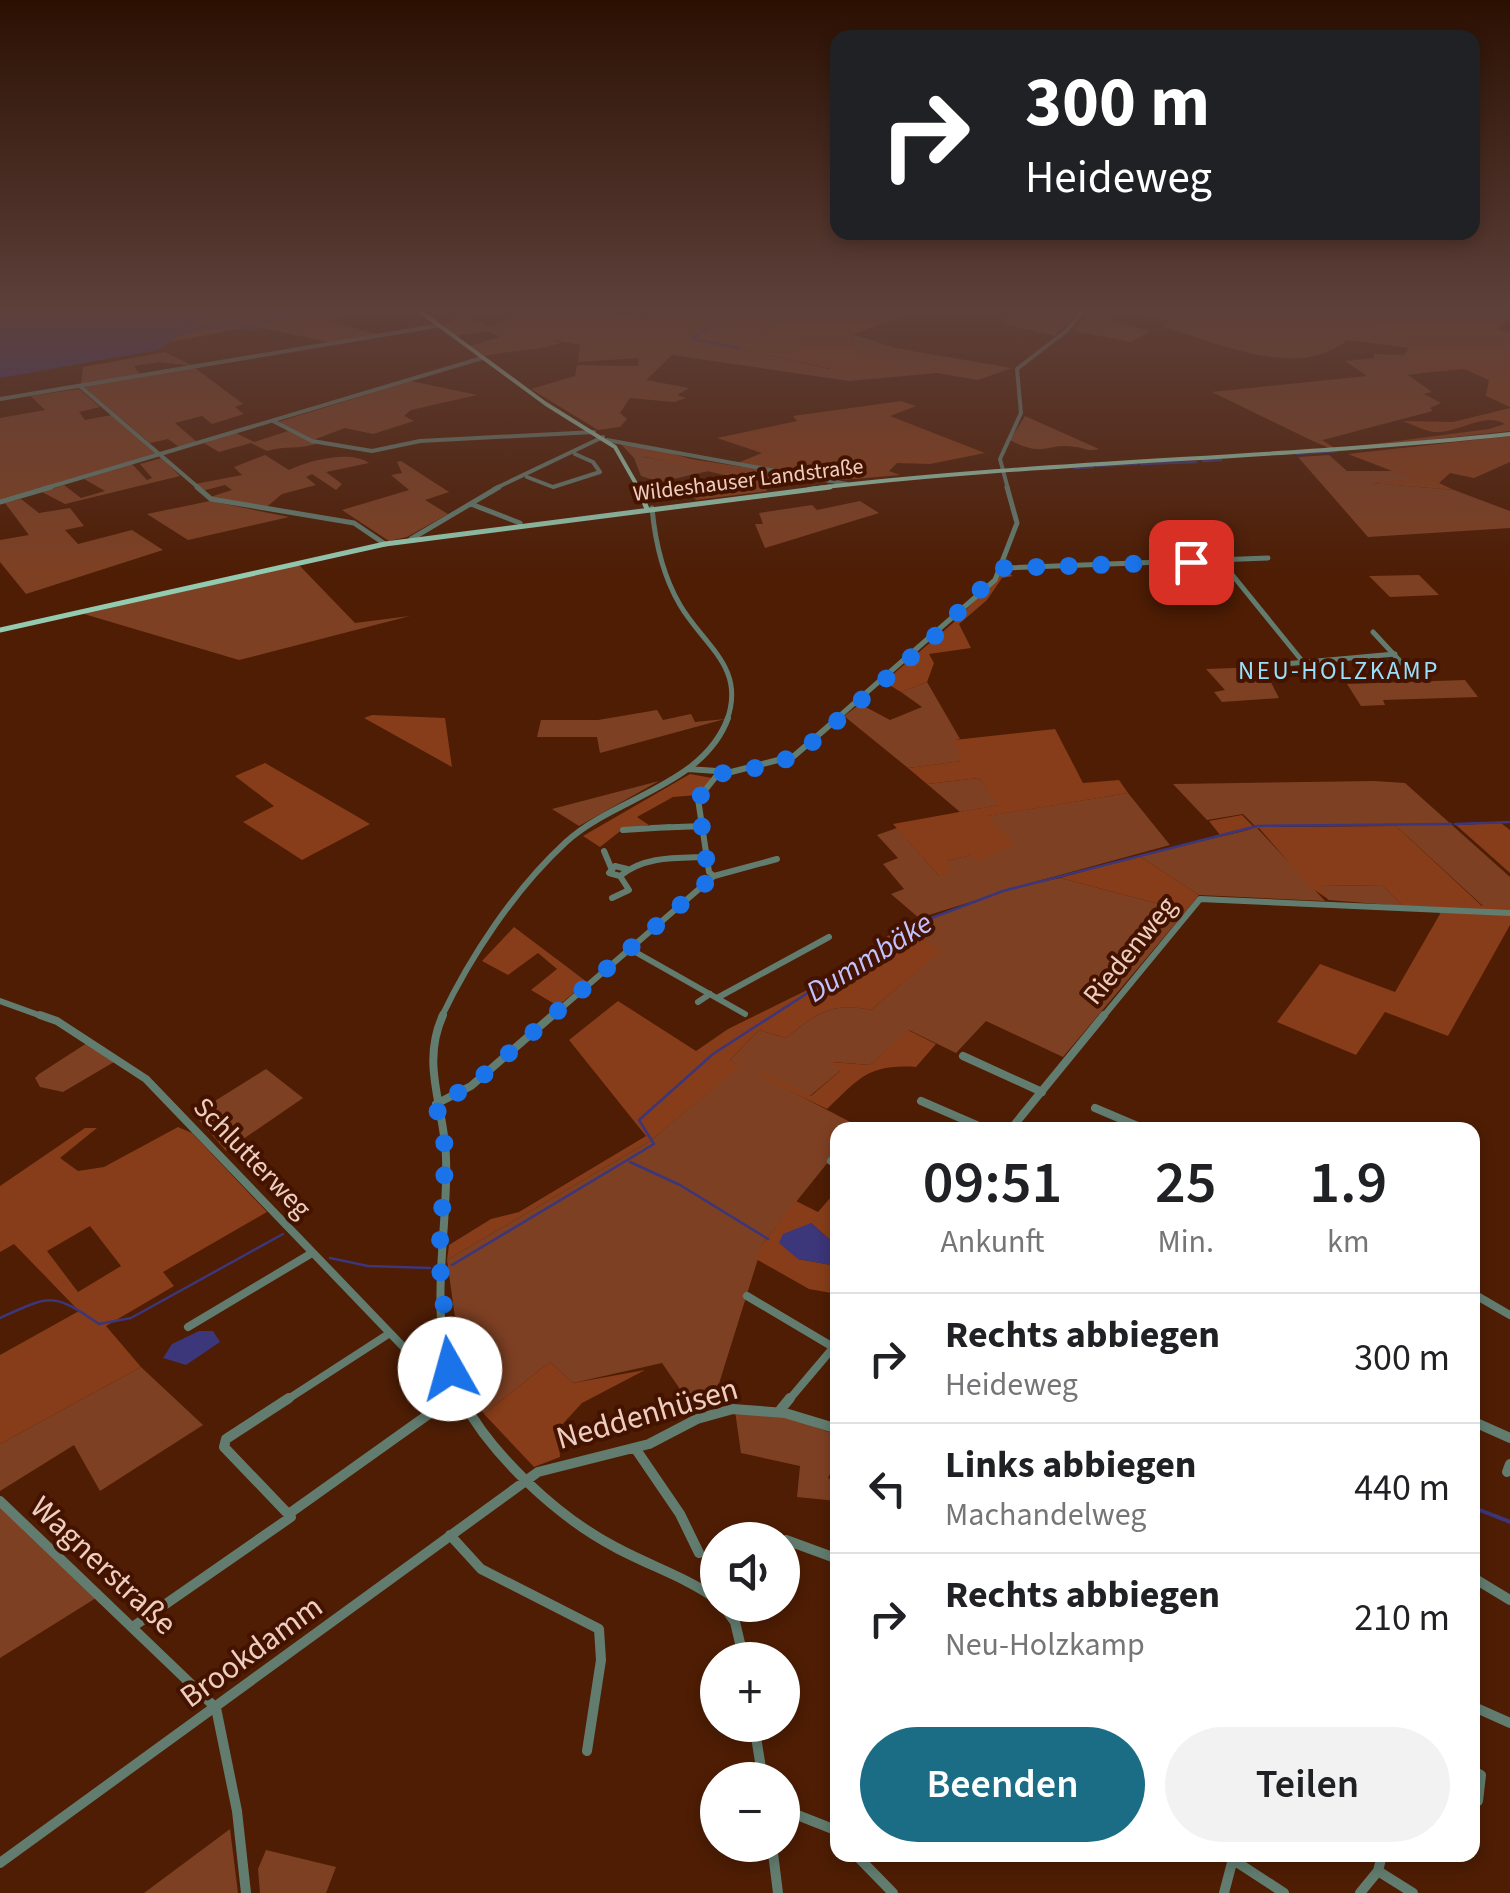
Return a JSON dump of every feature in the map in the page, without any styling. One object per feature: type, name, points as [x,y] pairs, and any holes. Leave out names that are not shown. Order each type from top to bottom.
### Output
[{"type":"main road","points":[[542,397],[605,439],[628,462],[650,508]]},
{"type":"main road","name":"Wildeshauser Landstraße","points":[[0,630],[386,544],[520,524],[1003,469],[1345,452],[1510,434]]},
{"type":"street","points":[[94,397],[212,499],[354,523],[386,544]]},
{"type":"street","points":[[0,502],[351,397]]},
{"type":"street","points":[[687,768],[718,774],[774,765],[801,752],[931,640],[1002,568],[1017,523],[1001,451],[1020,414],[1019,397]]},
{"type":"street","points":[[273,421],[312,441],[372,452],[420,441],[594,432]]},
{"type":"street","points":[[411,539],[470,504],[605,439],[847,484]]},
{"type":"street","points":[[526,476],[553,487],[600,472],[593,462],[575,454]]},
{"type":"street","points":[[470,504],[520,524]]},
{"type":"street","points":[[650,508],[673,592],[683,612],[728,665],[734,684],[726,725],[687,768],[574,836],[532,882],[488,941],[438,1024],[430,1077],[446,1151],[439,1257],[450,1369],[464,1406],[566,1513],[602,1540],[700,1592]]},
{"type":"street","points":[[1002,568],[1268,558]]},
{"type":"street","points":[[1220,560],[1303,662]]},
{"type":"street","points":[[1374,632],[1412,673]]},
{"type":"street","points":[[1262,666],[1395,654]]},
{"type":"street","points":[[714,876],[708,872],[698,799],[718,774]]},
{"type":"street","points":[[624,830],[704,826]]},
{"type":"street","points":[[604,852],[612,870]]},
{"type":"street","points":[[612,898],[629,890],[620,876],[609,873],[615,866],[627,869],[664,859],[706,857]]},
{"type":"street","points":[[436,1104],[471,1086],[714,876],[777,859]]},
{"type":"street","points":[[620,876],[627,869]]},
{"type":"street","name":"Riedenweg","points":[[1017,1122],[1200,899],[1510,913]]},
{"type":"street","points":[[698,1002],[829,936]]},
{"type":"street","points":[[630,949],[745,1014]]},
{"type":"street","name":"Schlutterweg","points":[[0,1001],[56,1021],[146,1079],[424,1367],[450,1369]]},
{"type":"street","points":[[963,1056],[1042,1092]]},
{"type":"street","points":[[922,1101],[970,1122]]},
{"type":"street","points":[[1094,1108],[1127,1122]]},
{"type":"street","points":[[188,1327],[312,1253]]},
{"type":"street","points":[[748,1296],[830,1341]]},
{"type":"street","points":[[1480,1298],[1510,1315]]},
{"type":"street","points":[[134,1626],[290,1519],[290,1513],[224,1447],[226,1439],[390,1334]]},
{"type":"street","points":[[780,1409],[830,1350]]},
{"type":"street","name":"Neddenhüsen","points":[[530,1476],[571,1460],[635,1448],[735,1407],[780,1409],[830,1426]]},
{"type":"street","points":[[290,1513],[436,1409]]},
{"type":"street","points":[[1480,1425],[1510,1438]]},
{"type":"street","points":[[635,1448],[680,1514],[699,1553]]},
{"type":"street","name":"Brookdamm","points":[[0,1863],[530,1476]]},
{"type":"street","name":"Wagnerstraße","points":[[0,1501],[216,1708]]},
{"type":"street","points":[[450,1535],[481,1569],[600,1629],[601,1660],[587,1751]]},
{"type":"street","points":[[800,1545],[830,1556]]},
{"type":"street","points":[[1480,1582],[1510,1600]]},
{"type":"street","points":[[216,1708],[237,1812],[246,1893]]},
{"type":"street","points":[[1480,1709],[1510,1722]]},
{"type":"street","points":[[800,1816],[830,1826]]},
{"type":"street","points":[[774,1862],[778,1893]]},
{"type":"street","points":[[863,1862],[892,1893]]},
{"type":"street","points":[[1224,1893],[1230,1862]]},
{"type":"street","points":[[1240,1862],[1284,1893]]},
{"type":"street","points":[[1360,1893],[1378,1871],[1380,1862]]},
{"type":"street","points":[[1378,1871],[1413,1893]]},
{"type":"shaded area","points":[[32,397],[89,397],[100,407],[79,412],[85,420],[112,415],[157,453],[0,501],[0,418],[45,410]]},
{"type":"shaded area","points":[[96,397],[234,397],[243,404],[235,407],[244,414],[212,424],[202,416],[175,423],[197,442],[179,447],[168,439],[150,443]]},
{"type":"shaded area","points":[[358,397],[467,397],[411,410],[404,416],[414,421],[373,434],[345,428],[313,440],[278,422]]},
{"type":"shaded area","points":[[545,397],[686,398],[674,402],[630,398],[620,413],[627,419],[620,427],[598,430]]},
{"type":"shaded area","points":[[1223,397],[1430,397],[1441,403],[1430,408],[1433,411],[1315,442]]},
{"type":"shaded area","points":[[1489,397],[1510,397],[1510,407]]},
{"type":"shaded area","points":[[901,401],[916,406],[890,416],[985,453],[930,464],[897,463],[889,471],[900,475],[842,480],[735,464],[762,453],[717,438],[797,421],[793,416]]},
{"type":"shaded area","points":[[1510,408],[1510,431],[1334,450],[1315,442],[1322,440],[1336,449],[1489,429],[1505,424],[1480,421],[1434,432],[1402,421],[1453,422]]},
{"type":"shaded area","points":[[1025,416],[1099,449],[1022,446],[1010,440]]},
{"type":"shaded area","points":[[288,431],[319,443],[267,451],[251,443],[219,452],[204,443],[236,433],[254,442]]},
{"type":"shaded area","points":[[1510,436],[1510,462],[1474,478],[1450,473],[1439,483],[1454,490],[1371,483],[1413,479],[1348,454]]},
{"type":"shaded area","points":[[617,440],[653,448],[644,457],[713,470],[660,482],[641,476],[634,458]]},
{"type":"shaded area","points":[[653,448],[691,459],[801,476],[768,482],[767,491],[696,500],[689,492],[746,480],[642,456]]},
{"type":"shaded area","points":[[265,455],[289,470],[341,457],[369,463],[326,472],[342,484],[336,490],[312,474],[306,477],[316,485],[282,494],[263,510],[210,497],[232,490],[225,485],[202,491],[195,484],[242,475],[234,467]]},
{"type":"shaded area","points":[[1329,455],[1347,471],[1393,471],[1416,480],[1373,483],[1454,490],[1510,511],[1510,528],[1368,537],[1298,457]]},
{"type":"shaded area","points":[[162,458],[180,476],[65,504],[42,492],[64,485],[81,498],[105,491],[84,479],[132,464],[147,480],[152,478],[140,464]]},
{"type":"shaded area","points":[[397,462],[449,492],[425,500],[448,514],[407,537],[389,541],[342,510],[409,490],[391,475],[402,473]]},
{"type":"shaded area","points":[[21,499],[39,513],[70,508],[84,526],[65,530],[78,544],[132,530],[163,550],[26,594],[0,562],[0,540],[29,535],[5,503]]},
{"type":"shaded area","points":[[210,501],[289,517],[188,540],[147,514]]},
{"type":"shaded area","points":[[860,501],[879,513],[765,548],[755,524],[763,524],[759,513],[812,505],[817,510]]},
{"type":"shaded area","points":[[299,565],[355,623],[410,616],[239,660],[84,614]]},
{"type":"shaded area","points":[[1004,571],[1013,576],[1002,578],[987,600],[959,624],[971,648],[929,654],[934,663],[927,682],[901,692],[884,682],[953,623]]},
{"type":"shaded area","points":[[1419,575],[1439,595],[1390,597],[1369,576]]},
{"type":"shaded area","points":[[1263,667],[1279,698],[1222,702],[1214,692],[1225,690],[1206,669]]},
{"type":"shaded area","points":[[1465,680],[1478,697],[1383,700],[1385,705],[1361,706],[1347,684]]},
{"type":"shaded area","points":[[927,682],[960,739],[955,740],[962,761],[908,768],[844,716],[860,704],[890,720],[922,707],[901,692]]},
{"type":"shaded area","points":[[657,710],[663,720],[691,714],[695,722],[725,719],[600,753],[597,737],[537,737],[541,720],[598,720]]},
{"type":"shaded area","points":[[364,718],[445,718],[452,767]]},
{"type":"shaded area","points":[[1055,729],[1083,783],[1119,780],[1128,793],[988,816],[1014,844],[977,861],[971,855],[947,861],[951,871],[939,876],[893,824],[998,805],[979,778],[927,784],[908,768],[961,761],[954,740]]},
{"type":"shaded area","points":[[265,763],[370,824],[302,860],[243,822],[274,806],[235,776]]},
{"type":"shaded area","points":[[690,774],[712,778],[698,795],[673,797],[637,817],[649,825],[623,829],[600,847],[583,836]]},
{"type":"shaded area","points":[[979,778],[999,805],[960,812],[927,784]]},
{"type":"shaded area","points":[[659,781],[579,826],[552,809]]},
{"type":"shaded area","points":[[1405,783],[1510,877],[1510,906],[1483,906],[1396,826],[1254,825],[1243,814],[1207,820],[1173,784]]},
{"type":"shaded area","points":[[1128,793],[1170,845],[1012,888],[1060,878],[1186,911],[1063,1057],[986,1021],[956,1053],[909,1030],[870,1065],[833,1062],[841,1070],[810,1096],[758,1074],[850,1122],[830,1122],[830,1160],[763,1243],[712,1406],[695,1411],[662,1363],[573,1383],[550,1362],[484,1414],[463,1375],[447,1260],[650,1141],[739,1066],[730,1060],[759,1030],[786,1038],[825,1012],[845,1007],[871,1010],[941,950],[912,933],[932,918],[1006,891],[919,918],[891,894],[904,889],[883,864],[898,858],[877,835],[897,828],[939,876],[947,861],[1013,844],[986,816]]},
{"type":"shaded area","points":[[1242,815],[1254,827],[1396,826],[1482,906],[1510,906],[1510,925],[1448,1036],[1385,1012],[1356,1055],[1277,1022],[1320,964],[1395,992],[1440,914],[1437,907],[1403,906],[1383,886],[1321,885],[1328,899],[1310,887],[1259,828],[1220,835],[1209,821]]},
{"type":"shaded area","points":[[1501,823],[1510,830],[1510,873],[1456,825]]},
{"type":"shaded area","points":[[1257,828],[1325,901],[1199,895],[1139,856]]},
{"type":"shaded area","points":[[1139,856],[1199,895],[1186,911],[1060,878]]},
{"type":"shaded area","points":[[1320,885],[1383,886],[1403,906],[1328,900]]},
{"type":"shaded area","points":[[514,927],[587,982],[558,1006],[531,990],[557,969],[538,953],[508,975],[482,961]]},
{"type":"shaded area","points":[[902,927],[942,950],[871,1010],[845,1007],[825,1012],[786,1038],[759,1030],[730,1060],[740,1066],[650,1141],[447,1260],[449,1245],[491,1219],[519,1212],[646,1136],[569,1040],[618,1001],[696,1051],[728,1029],[872,958],[866,950]]},
{"type":"shaded area","points":[[908,1030],[936,1044],[916,1067],[886,1068],[866,1075],[827,1109],[757,1075],[763,1073],[811,1096],[840,1071],[831,1062],[870,1065]]},
{"type":"shaded area","points":[[87,1043],[114,1062],[63,1092],[40,1087],[35,1078],[39,1074]]},
{"type":"shaded area","points":[[266,1069],[303,1098],[226,1151],[194,1114]]},
{"type":"shaded area","points":[[178,1127],[192,1133],[267,1212],[163,1272],[174,1286],[106,1326],[141,1367],[0,1444],[0,1355],[79,1311],[14,1244],[0,1252],[0,1186],[85,1128],[97,1128],[60,1158],[78,1171],[104,1167]],"holes":[[[90,1226],[121,1266],[78,1292],[47,1251]]]},
{"type":"shaded area","points":[[178,1163],[208,1200],[169,1223],[139,1185]]},
{"type":"shaded area","points":[[136,1186],[166,1224],[126,1248],[96,1208]]},
{"type":"shaded area","points":[[830,1198],[830,1240],[811,1223],[798,1259],[830,1265],[830,1293],[809,1289],[756,1259],[763,1243],[796,1201],[818,1212]]},
{"type":"shaded area","points":[[213,1206],[233,1230],[194,1253],[174,1228]]},
{"type":"shaded area","points":[[811,1223],[830,1240],[830,1265],[798,1259],[779,1243],[783,1234]]},
{"type":"shaded area","points":[[199,1331],[213,1331],[220,1342],[186,1365],[163,1358],[172,1344]]},
{"type":"shaded area","points":[[550,1362],[573,1383],[645,1370],[582,1403],[558,1429],[560,1457],[534,1467],[484,1414]]},
{"type":"shaded area","points":[[141,1367],[203,1425],[100,1491],[74,1445],[0,1491],[0,1444]]},
{"type":"shaded area","points":[[735,1411],[779,1414],[830,1432],[830,1500],[797,1497],[800,1466],[741,1453]]},
{"type":"shaded area","points":[[0,1506],[96,1598],[0,1658]]},
{"type":"shaded area","points":[[230,1829],[238,1893],[144,1893]]},
{"type":"shaded area","points":[[266,1850],[336,1867],[326,1893],[260,1893],[258,1869]]},
{"type":"waterway","points":[[1297,454],[1337,451]]},
{"type":"waterway","points":[[1203,461],[1221,460]]},
{"type":"waterway","points":[[1141,464],[1196,462]]},
{"type":"waterway","points":[[1097,466],[1137,464]]},
{"type":"waterway","points":[[1075,468],[1093,467]]},
{"type":"waterway","name":"Dummbäke","points":[[1455,824],[1510,822]]},
{"type":"waterway","name":"Dummbäke","points":[[452,1265],[654,1144],[639,1120],[713,1054],[913,925],[1003,891],[1257,826],[1451,824]]},
{"type":"waterway","points":[[630,1162],[680,1185],[768,1239]]},
{"type":"waterway","name":"Dummbäke","points":[[0,1318],[51,1300],[71,1306],[99,1324],[131,1318],[283,1234]]},
{"type":"waterway","name":"Dummbäke","points":[[330,1258],[368,1266],[430,1268]]},
{"type":"waterway","points":[[1480,1510],[1510,1522]]},
{"type":"district","name":"NEU-HOLZKAMP","points":[[1339,670]]},
{"type":"route","points":[[450,1369],[439,1257],[446,1151],[436,1104],[471,1086],[714,876],[708,872],[698,799],[718,774],[774,765],[801,752],[931,640],[995,580],[1002,568],[1011,571],[1191,562]]}]
